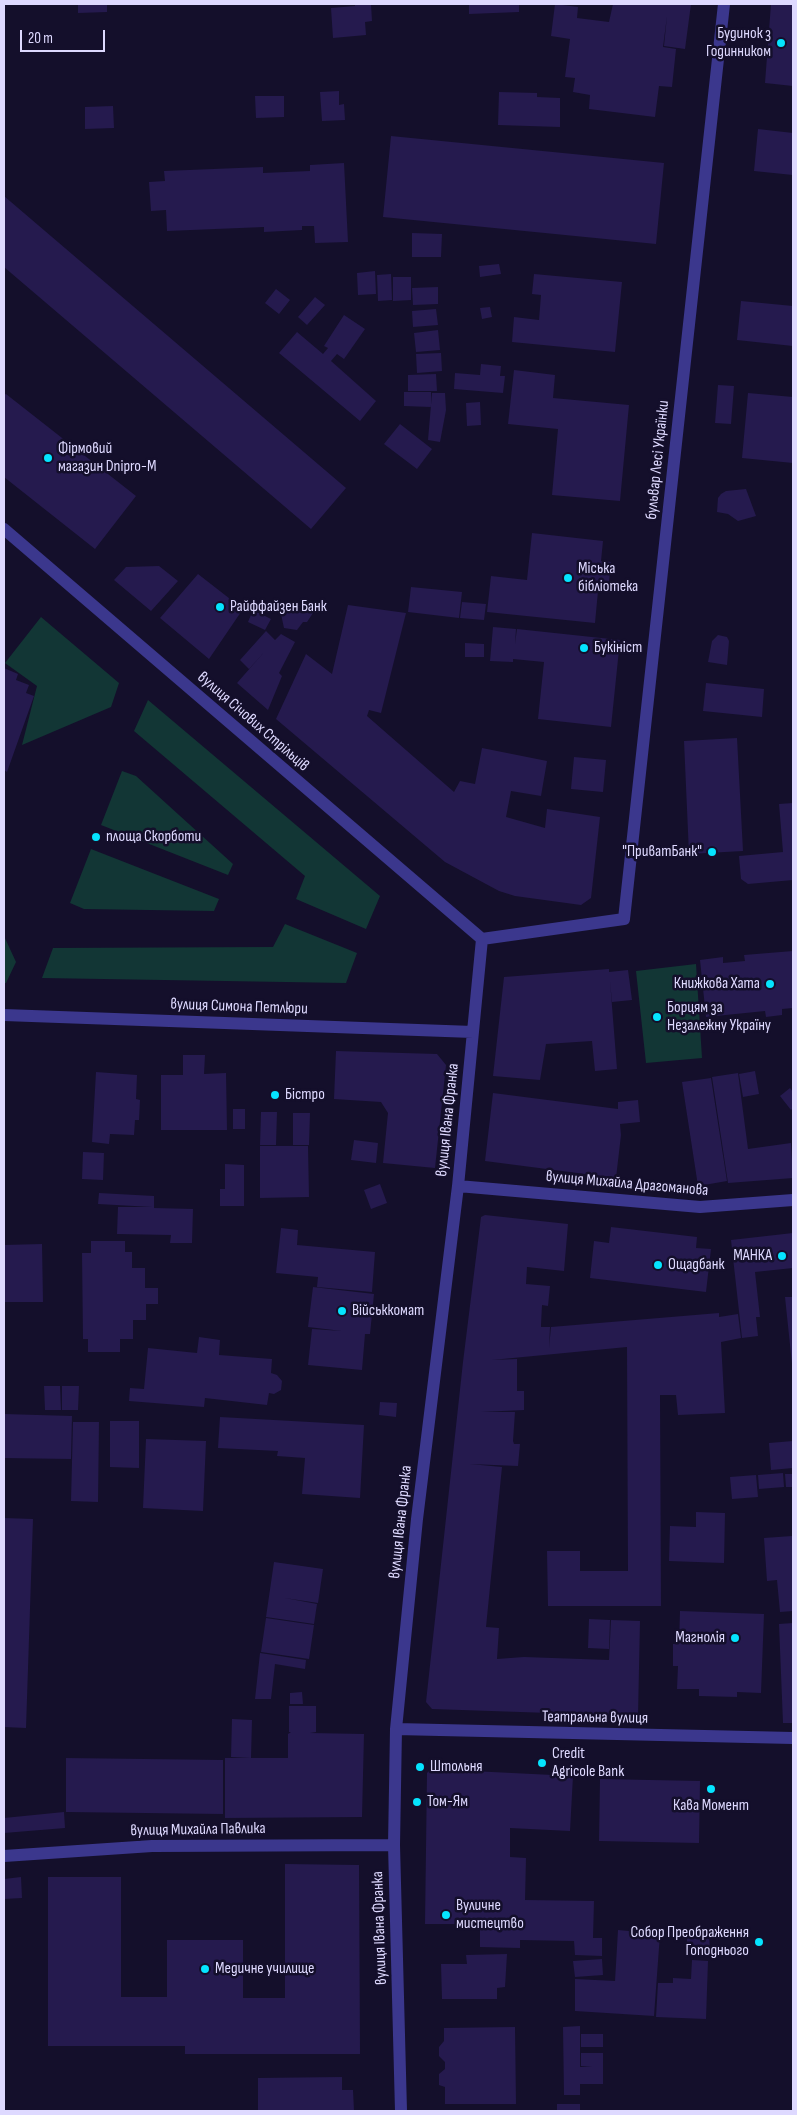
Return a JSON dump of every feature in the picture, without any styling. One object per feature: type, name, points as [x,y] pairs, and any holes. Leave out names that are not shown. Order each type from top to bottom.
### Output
[{"type":"street","name":"бульвар Лесі Українки","points":[[482,939],[624,919],[724,4]]},
{"type":"street","name":"вулиця Січових Стрільців","points":[[4,528],[482,939]]},
{"type":"street","name":"вулиця Івана Франка","points":[[401,2111],[394,1844],[396,1729],[418,1509],[458,1186],[482,939]]},
{"type":"street","name":"вулиця Симона Петлюри","points":[[4,1015],[474,1032]]},
{"type":"street","name":"вулиця Михайла Драгоманова","points":[[458,1186],[700,1207],[793,1200]]},
{"type":"street","name":"Театральна вулиця","points":[[396,1729],[793,1738]]},
{"type":"street","name":"вулиця Михайла Павлика","points":[[4,1856],[152,1846],[394,1844]]},
{"type":"green space","points":[[41,617],[119,683],[111,707],[22,745],[37,686],[5,663]]},
{"type":"green space","points":[[148,700],[380,896],[366,929],[296,899],[305,876],[134,731]]},
{"type":"green space","points":[[122,771],[136,776],[233,864],[228,875],[101,825]]},
{"type":"green space","points":[[91,849],[219,899],[214,911],[84,909],[70,903]]},
{"type":"green space","points":[[285,924],[357,953],[346,983],[42,978],[53,948],[273,947]]},
{"type":"green space","points":[[4,936],[16,962],[6,983],[4,983]]},
{"type":"green space","points":[[696,964],[702,1058],[646,1063],[636,971]]},
{"type":"building","points":[[78,4],[107,4],[107,12],[78,13]]},
{"type":"building","points":[[355,4],[371,4],[372,21],[365,22],[366,35],[333,38],[331,8],[355,6]]},
{"type":"building","points":[[469,4],[519,4],[519,12],[469,14]]},
{"type":"building","points":[[555,4],[578,7],[577,18],[609,22],[613,4],[691,4],[685,49],[664,46],[667,16],[663,47],[676,49],[672,87],[659,86],[655,117],[589,109],[590,95],[573,92],[575,78],[565,77],[570,39],[551,36]]},
{"type":"building","name":"Будинок з Годинником","points":[[771,4],[793,4],[793,86],[765,83]]},
{"type":"building","points":[[339,91],[339,105],[344,104],[345,120],[322,121],[320,92]]},
{"type":"building","points":[[499,92],[537,93],[537,97],[560,98],[560,127],[498,125]]},
{"type":"building","points":[[255,96],[284,96],[284,117],[256,118]]},
{"type":"building","points":[[113,106],[114,128],[85,129],[85,107]]},
{"type":"building","points":[[758,129],[793,133],[793,175],[754,171]]},
{"type":"building","points":[[391,136],[664,163],[656,244],[383,217]]},
{"type":"building","points":[[344,163],[348,242],[315,243],[314,226],[302,226],[302,230],[264,232],[264,227],[167,231],[166,210],[151,211],[149,182],[165,181],[164,171],[263,167],[263,173],[310,171],[310,165]]},
{"type":"building","points":[[4,196],[346,488],[311,529],[4,267]]},
{"type":"building","points":[[412,233],[442,234],[441,257],[412,257]]},
{"type":"building","points":[[499,264],[501,274],[480,277],[479,266]]},
{"type":"building","points":[[375,271],[376,294],[358,295],[357,273]]},
{"type":"building","points":[[391,274],[392,300],[378,301],[377,275]]},
{"type":"building","points":[[534,274],[622,282],[615,352],[512,342],[514,317],[539,320],[541,295],[532,294]]},
{"type":"building","points":[[393,277],[411,277],[411,300],[393,301]]},
{"type":"building","points":[[438,287],[438,304],[413,305],[412,288]]},
{"type":"building","points":[[276,289],[290,300],[279,314],[265,303]]},
{"type":"building","points":[[315,297],[325,305],[307,325],[298,317]]},
{"type":"building","points":[[741,301],[793,306],[793,346],[737,340]]},
{"type":"building","points":[[490,307],[492,317],[482,319],[480,308]]},
{"type":"building","points":[[436,309],[438,325],[413,327],[412,311]]},
{"type":"building","points":[[344,315],[365,329],[344,359],[337,354],[331,361],[376,401],[360,421],[279,353],[297,332],[323,354],[328,348],[324,346]]},
{"type":"building","points":[[438,330],[440,350],[416,352],[414,333]]},
{"type":"building","points":[[441,353],[442,371],[417,373],[416,354]]},
{"type":"building","points":[[481,364],[501,366],[500,376],[505,376],[503,393],[454,389],[455,373],[480,375]]},
{"type":"building","points":[[514,370],[555,375],[553,398],[629,405],[620,501],[552,495],[558,429],[508,424]]},
{"type":"building","points":[[436,374],[437,391],[408,391],[408,375]]},
{"type":"building","points":[[718,385],[734,386],[731,424],[715,423]]},
{"type":"building","points":[[404,392],[431,392],[431,407],[404,406]]},
{"type":"building","points":[[432,393],[445,393],[446,410],[440,442],[428,440]]},
{"type":"building","points":[[748,393],[793,397],[793,463],[742,458]]},
{"type":"building","points":[[6,394],[136,496],[95,549],[4,477],[4,395]]},
{"type":"building","points":[[480,402],[481,425],[467,426],[466,403]]},
{"type":"building","points":[[400,424],[432,449],[417,469],[384,444]]},
{"type":"building","points":[[746,489],[756,516],[738,521],[728,514],[717,512],[718,498],[721,494],[726,491]]},
{"type":"building","name":"Міська бібліотека","points":[[532,533],[603,541],[601,561],[611,562],[608,592],[598,591],[595,623],[487,612],[491,576],[527,580]]},
{"type":"building","points":[[159,566],[178,581],[151,611],[114,580],[126,567]]},
{"type":"building","points":[[198,574],[243,609],[209,659],[160,618]]},
{"type":"building","points":[[411,587],[462,592],[459,618],[408,612]]},
{"type":"building","points":[[462,602],[486,604],[484,620],[460,618]]},
{"type":"building","points":[[279,605],[317,607],[307,622],[303,622],[297,630],[284,628]]},
{"type":"building","points":[[348,605],[406,613],[381,713],[369,710],[367,716],[454,792],[460,781],[475,784],[482,748],[547,761],[541,796],[511,791],[506,817],[545,828],[547,809],[600,817],[591,898],[581,905],[515,896],[499,891],[445,862],[276,719],[306,654],[332,674]]},
{"type":"building","points":[[253,610],[271,619],[265,630],[248,622]]},
{"type":"building","points":[[493,627],[516,629],[515,644],[517,629],[620,640],[611,727],[538,719],[544,662],[513,659],[513,662],[490,661]]},
{"type":"building","points":[[266,631],[275,640],[281,634],[295,642],[279,673],[282,676],[268,710],[237,683],[266,650],[249,669],[240,660]]},
{"type":"building","points":[[718,635],[727,637],[729,641],[727,665],[708,662],[712,641]]},
{"type":"building","points":[[465,643],[484,644],[484,657],[465,657]]},
{"type":"building","points":[[4,668],[18,674],[16,680],[29,685],[26,693],[34,696],[7,772],[4,770]]},
{"type":"building","points":[[706,683],[764,689],[762,717],[703,711]]},
{"type":"building","points":[[737,738],[743,851],[689,854],[684,741]]},
{"type":"building","points":[[574,757],[606,760],[603,792],[571,789]]},
{"type":"building","points":[[793,803],[793,880],[748,884],[741,879],[739,856],[783,852],[779,804]]},
{"type":"building","points":[[793,951],[793,1008],[782,1009],[782,1015],[766,1017],[765,1011],[706,1017],[700,960],[723,957],[723,963],[745,961],[744,955]]},
{"type":"building","points":[[609,969],[609,972],[628,970],[632,1000],[612,1002],[610,981],[617,1069],[595,1071],[592,1041],[546,1044],[540,1080],[493,1076],[504,977]]},
{"type":"building","points":[[336,1051],[437,1054],[446,1065],[435,1168],[383,1163],[388,1113],[381,1102],[334,1099]]},
{"type":"building","points":[[183,1055],[205,1055],[204,1074],[226,1073],[227,1130],[161,1130],[161,1075],[183,1075]]},
{"type":"building","points":[[755,1071],[759,1094],[743,1097],[739,1074]]},
{"type":"building","points":[[96,1072],[137,1075],[136,1099],[140,1100],[139,1120],[135,1120],[134,1135],[110,1134],[109,1144],[92,1142]]},
{"type":"building","points":[[738,1073],[748,1149],[791,1143],[793,1178],[728,1183],[712,1077]]},
{"type":"building","points":[[711,1078],[727,1181],[698,1186],[682,1082]]},
{"type":"building","points":[[790,1088],[793,1092],[793,1108],[791,1110],[780,1096]]},
{"type":"building","points":[[493,1093],[618,1109],[618,1102],[638,1100],[640,1122],[620,1124],[621,1135],[616,1178],[485,1161]]},
{"type":"building","points":[[233,1109],[245,1109],[245,1129],[233,1129]]},
{"type":"building","points":[[261,1112],[277,1112],[276,1145],[260,1145]]},
{"type":"building","points":[[293,1113],[310,1113],[309,1145],[293,1145]]},
{"type":"building","points":[[354,1140],[378,1143],[376,1163],[351,1160]]},
{"type":"building","points":[[260,1146],[308,1146],[309,1197],[260,1198]]},
{"type":"building","points":[[83,1152],[104,1153],[103,1180],[82,1179]]},
{"type":"building","points":[[225,1164],[244,1165],[244,1206],[220,1206],[220,1189],[225,1189]]},
{"type":"building","points":[[380,1184],[387,1203],[371,1209],[364,1190]]},
{"type":"building","points":[[99,1193],[154,1196],[154,1208],[193,1209],[192,1243],[170,1243],[171,1235],[117,1234],[118,1207],[152,1207],[98,1204]]},
{"type":"building","points":[[485,1215],[568,1224],[564,1271],[527,1267],[526,1284],[550,1286],[548,1306],[542,1305],[541,1325],[541,1327],[550,1327],[549,1348],[551,1327],[719,1313],[719,1317],[738,1314],[741,1338],[721,1342],[725,1413],[678,1415],[676,1395],[660,1395],[661,1606],[548,1606],[547,1551],[580,1551],[580,1571],[628,1571],[627,1347],[492,1360],[517,1359],[517,1391],[524,1391],[524,1410],[481,1412],[515,1412],[513,1441],[514,1444],[520,1444],[518,1466],[470,1464],[502,1467],[486,1627],[499,1628],[497,1659],[524,1657],[609,1660],[611,1620],[640,1621],[638,1716],[432,1709],[426,1702],[463,1362],[481,1217]]},
{"type":"building","name":"Ощадбанк","points":[[611,1227],[697,1237],[696,1248],[711,1249],[706,1292],[590,1278],[594,1241],[609,1243]]},
{"type":"building","points":[[281,1228],[298,1230],[297,1245],[375,1252],[372,1292],[317,1287],[318,1277],[276,1273]]},
{"type":"building","points":[[793,1233],[793,1268],[755,1272],[760,1317],[756,1317],[758,1336],[742,1338],[731,1240]]},
{"type":"building","points":[[91,1241],[125,1241],[125,1252],[132,1252],[132,1268],[145,1268],[145,1288],[158,1288],[158,1304],[146,1304],[146,1320],[133,1320],[133,1339],[120,1339],[120,1352],[88,1352],[88,1339],[83,1339],[82,1253],[91,1253]]},
{"type":"building","points":[[42,1244],[43,1302],[4,1302],[4,1245]]},
{"type":"building","points":[[313,1287],[374,1294],[370,1334],[365,1334],[362,1370],[308,1365],[312,1329],[342,1331],[308,1327]]},
{"type":"building","points":[[785,1297],[793,1297],[793,1364],[792,1364]]},
{"type":"building","points":[[199,1337],[220,1340],[219,1355],[272,1359],[271,1373],[277,1375],[282,1381],[281,1390],[274,1394],[269,1393],[267,1405],[205,1398],[204,1407],[129,1401],[130,1388],[144,1389],[148,1348],[197,1353]]},
{"type":"building","points":[[44,1386],[60,1386],[61,1410],[45,1410]]},
{"type":"building","points":[[62,1386],[79,1386],[78,1410],[62,1410]]},
{"type":"building","points":[[380,1402],[397,1403],[396,1417],[379,1415]]},
{"type":"building","points":[[4,1414],[72,1416],[71,1459],[4,1458]]},
{"type":"building","points":[[220,1417],[364,1425],[360,1498],[302,1494],[305,1458],[277,1456],[278,1451],[218,1448]]},
{"type":"building","points":[[110,1421],[139,1421],[139,1468],[110,1467]]},
{"type":"building","points":[[73,1422],[99,1422],[98,1502],[71,1501]]},
{"type":"building","points":[[146,1439],[206,1441],[203,1511],[143,1508]]},
{"type":"building","points":[[793,1441],[793,1468],[771,1470],[769,1443]]},
{"type":"building","points":[[783,1473],[784,1487],[759,1489],[758,1475]]},
{"type":"building","points":[[785,1474],[793,1474],[793,1487],[786,1487]]},
{"type":"building","points":[[756,1475],[758,1497],[732,1499],[730,1477]]},
{"type":"building","points":[[696,1512],[725,1513],[724,1563],[669,1561],[670,1526],[696,1527]]},
{"type":"building","points":[[4,1518],[33,1519],[26,1728],[4,1727]]},
{"type":"building","points":[[792,1536],[793,1611],[780,1612],[777,1580],[767,1581],[764,1538]]},
{"type":"building","points":[[274,1562],[323,1569],[318,1603],[285,1598],[317,1604],[314,1624],[266,1617]]},
{"type":"building","points":[[680,1611],[764,1614],[761,1693],[737,1692],[737,1697],[699,1696],[699,1689],[677,1689],[678,1666],[673,1666],[673,1644],[679,1644]]},
{"type":"building","points":[[266,1618],[314,1625],[309,1659],[261,1652]]},
{"type":"building","points":[[589,1619],[610,1620],[609,1649],[588,1648]]},
{"type":"building","points":[[793,1623],[793,1723],[783,1723],[779,1624]]},
{"type":"building","points":[[260,1653],[306,1660],[305,1669],[275,1664],[271,1699],[255,1699]]},
{"type":"building","points":[[302,1692],[303,1704],[290,1704],[290,1693]]},
{"type":"building","points":[[289,1706],[316,1706],[316,1732],[310,1733],[364,1734],[362,1817],[225,1818],[225,1758],[288,1758],[288,1734],[291,1732],[289,1732]]},
{"type":"building","points":[[232,1719],[252,1720],[251,1758],[231,1757]]},
{"type":"building","points":[[66,1758],[223,1760],[223,1814],[66,1812]]},
{"type":"building","points":[[431,1769],[573,1776],[570,1831],[510,1828],[510,1857],[526,1858],[525,1900],[594,1901],[593,1938],[602,1938],[602,1956],[575,1955],[574,1941],[520,1940],[520,1948],[480,1947],[480,1924],[425,1924],[427,1773]]},
{"type":"building","points":[[600,1779],[700,1781],[699,1843],[599,1841]]},
{"type":"building","points":[[64,1812],[65,1828],[4,1833],[4,1818]]},
{"type":"building","name":"Медичне училище","points":[[285,1864],[359,1865],[360,2054],[185,2054],[185,2046],[48,2046],[48,1877],[121,1877],[121,1997],[167,1997],[167,1940],[243,1940],[243,1998],[285,1998]]},
{"type":"building","points":[[21,1877],[22,1898],[4,1899],[4,1879]]},
{"type":"building","points":[[618,1930],[660,1934],[654,2016],[575,2011],[575,1979],[615,1981]]},
{"type":"building","points":[[687,1930],[709,1930],[710,1955],[687,1956]]},
{"type":"building","points":[[507,1954],[505,1987],[497,1988],[497,1999],[442,1999],[441,1964],[467,1964],[466,1955]]},
{"type":"building","points":[[602,1959],[603,1975],[575,1977],[573,1961]]},
{"type":"building","points":[[692,1960],[708,1961],[706,2019],[656,2017],[658,1983],[673,1983],[673,1978],[691,1979]]},
{"type":"building","points":[[580,2026],[580,2067],[592,2067],[581,2066],[581,2053],[603,2053],[603,2084],[580,2084],[580,2095],[564,2095],[563,2027]]},
{"type":"building","points":[[515,2027],[516,2104],[445,2104],[445,2087],[439,2085],[439,2074],[445,2069],[445,2062],[439,2056],[439,2047],[444,2041],[444,2028]]},
{"type":"building","points":[[581,2034],[603,2034],[603,2047],[581,2047]]},
{"type":"building","points":[[342,2077],[342,2090],[353,2090],[354,2111],[258,2111],[258,2078]]},
{"type":"building","points":[[557,2104],[580,2104],[580,2111],[557,2111]]},
{"type":"place","name":"Будинок з Годинником","points":[[781,43]]},
{"type":"place","name":"Фірмовий магазин Dnipro-M","points":[[48,458]]},
{"type":"place","name":"Міська бібліотека","points":[[568,578]]},
{"type":"place","name":"Райффайзен Банк","points":[[220,607]]},
{"type":"place","name":"Букініст","points":[[584,648]]},
{"type":"place","name":"площа Скорботи","points":[[96,837]]},
{"type":"place","name":"\"ПриватБанк\"","points":[[712,852]]},
{"type":"place","name":"Книжкова Хата","points":[[770,984]]},
{"type":"place","name":"Борцям за Незалежну Україну","points":[[657,1017]]},
{"type":"place","name":"Бістро","points":[[275,1095]]},
{"type":"place","name":"МАНКА","points":[[782,1256]]},
{"type":"place","name":"Ощадбанк","points":[[658,1265]]},
{"type":"place","name":"Військкомат","points":[[342,1311]]},
{"type":"place","name":"Магнолія","points":[[735,1638]]},
{"type":"place","name":"Credit Agricole Bank","points":[[542,1763]]},
{"type":"place","name":"Штольня","points":[[420,1767]]},
{"type":"place","name":"Кава Момент","points":[[711,1789]]},
{"type":"place","name":"Том-Ям","points":[[417,1802]]},
{"type":"place","name":"Вуличне мистецтво","points":[[446,1915]]},
{"type":"place","name":"Собор Преображення Гоподнього","points":[[759,1942]]},
{"type":"place","name":"Медичне училище","points":[[205,1969]]}]
